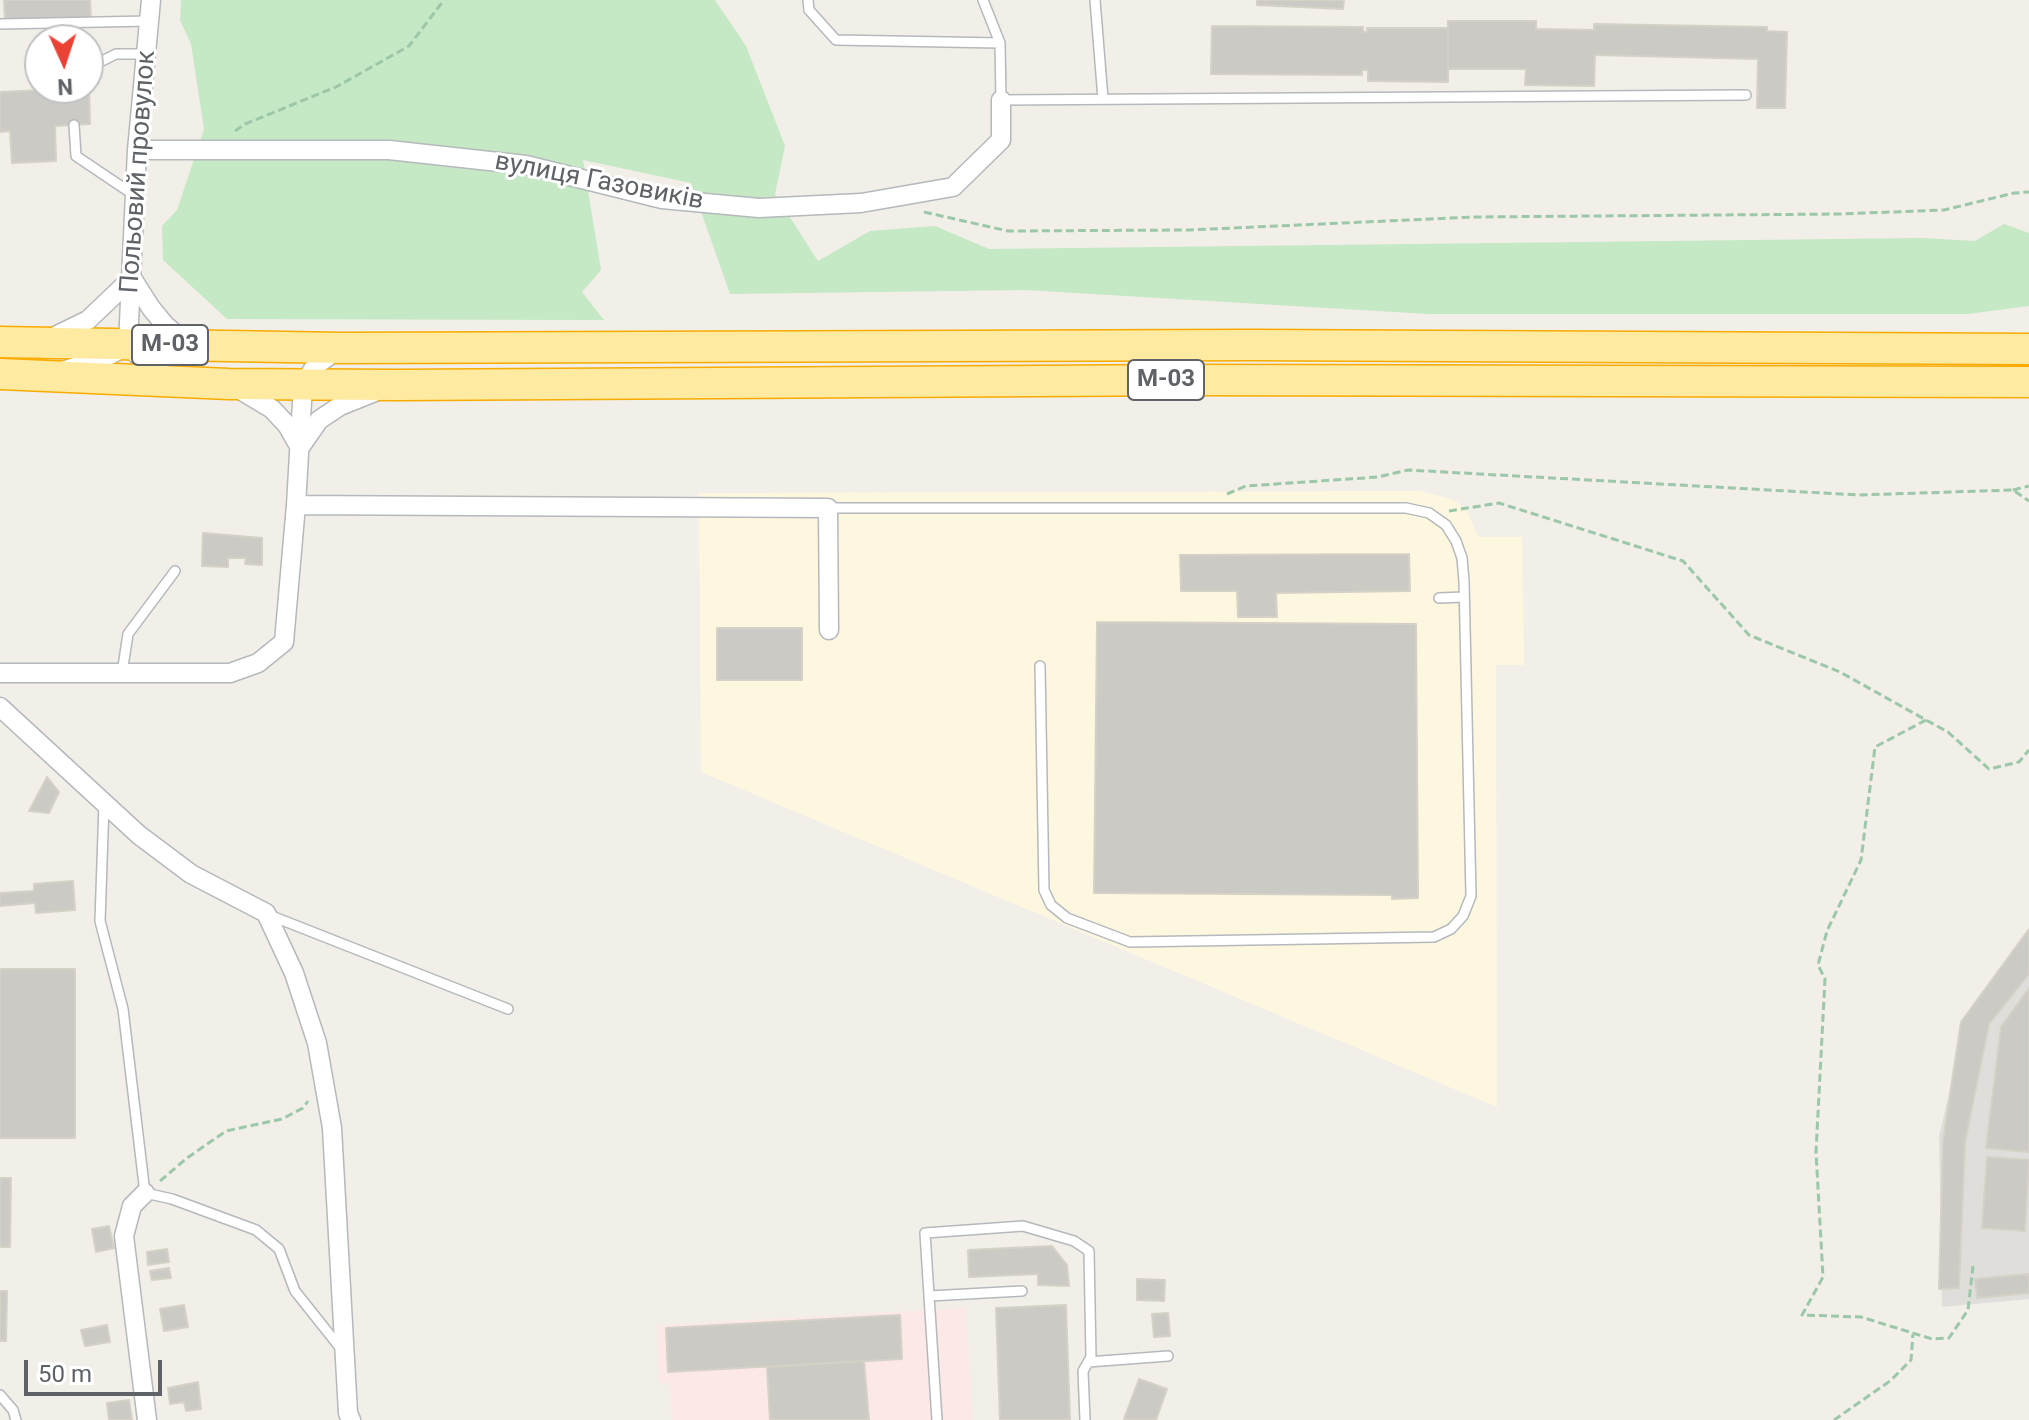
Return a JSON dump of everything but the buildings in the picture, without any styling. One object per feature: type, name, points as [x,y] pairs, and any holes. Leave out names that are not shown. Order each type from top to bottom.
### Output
[{"type":"highway","name":"М-03","points":[[0,342],[341,348],[1252,345],[2029,349]]},
{"type":"highway","name":"М-03","points":[[0,374],[303,385],[1179,380],[2029,382]]},
{"type":"street","name":"Польовий провулок","points":[[128,344],[137,150],[151,0]]},
{"type":"street","name":"вулиця Газовиків","points":[[137,150],[389,150],[526,165],[662,199],[759,208],[861,203],[953,187],[1001,140],[1001,100]]},
{"type":"street","points":[[37,343],[88,320],[132,278],[165,325],[179,337],[200,346]]},
{"type":"street","points":[[48,376],[104,358],[128,344],[147,366],[179,382]]},
{"type":"street","points":[[265,347],[286,361],[303,385]]},
{"type":"street","points":[[0,673],[230,673],[258,663],[284,642],[303,385],[315,366],[341,348]]},
{"type":"street","points":[[229,384],[272,409],[287,425],[300,448]]},
{"type":"street","points":[[300,448],[319,420],[340,406],[398,385]]},
{"type":"street","points":[[296,505],[828,508],[829,630]]},
{"type":"street","points":[[1,710],[139,835],[191,874],[266,913],[294,973],[317,1043],[332,1128],[348,1413],[351,1420]]},
{"type":"street","points":[[145,1193],[132,1206],[124,1236],[147,1420]]},
{"type":"lane","points":[[808,0],[809,10],[836,40],[1000,43]]},
{"type":"lane","points":[[983,0],[1000,43],[1001,100],[1746,95]]},
{"type":"lane","points":[[1095,0],[1103,99]]},
{"type":"lane","points":[[0,24],[149,21]]},
{"type":"lane","points":[[104,60],[116,54],[147,54]]},
{"type":"lane","points":[[74,125],[76,156],[134,195]]},
{"type":"lane","points":[[828,508],[1406,508],[1429,513],[1446,525],[1462,558],[1471,896],[1463,916],[1451,929],[1434,937],[1130,942],[1057,912],[1044,890],[1040,666]]},
{"type":"lane","points":[[122,673],[128,634],[175,571]]},
{"type":"lane","points":[[1439,598],[1464,597]]},
{"type":"lane","points":[[104,804],[100,921],[123,1009],[145,1193],[172,1199],[256,1230],[279,1249],[295,1291],[345,1355]]},
{"type":"lane","points":[[266,913],[508,1009]]},
{"type":"lane","points":[[937,1420],[925,1233],[1023,1226],[1074,1241],[1089,1251],[1091,1357],[1083,1371],[1085,1420]]},
{"type":"lane","points":[[929,1296],[1022,1291]]},
{"type":"lane","points":[[1088,1362],[1168,1356]]},
{"type":"lane","points":[[0,1395],[13,1410],[16,1420]]},
{"type":"path","points":[[205,150],[245,124],[336,87],[409,46],[444,0]]},
{"type":"path","points":[[923,211],[1008,231],[1189,230],[1474,217],[1840,214],[1944,210],[2029,192]]},
{"type":"path","points":[[1189,508],[1246,486],[1378,477],[1408,470],[1859,495],[2013,490],[2029,486]]},
{"type":"path","points":[[2013,490],[2029,501]]},
{"type":"path","points":[[1429,513],[1499,503],[1683,561],[1749,635],[1840,672],[1948,732],[1989,769],[2019,762],[2029,750]]},
{"type":"path","points":[[1926,720],[1875,747],[1861,860],[1827,931],[1818,965],[1825,979],[1816,1152],[1823,1277],[1802,1315],[1861,1317],[1932,1339],[1949,1338],[1968,1310],[1973,1266]]},
{"type":"path","points":[[145,1193],[226,1131],[282,1119],[303,1108],[324,1083]]},
{"type":"path","points":[[1834,1420],[1890,1381],[1911,1360],[1913,1333]]},
{"type":"shaded area","points":[[1421,491],[1454,500],[1466,509],[1478,537],[1522,537],[1524,665],[1496,665],[1497,1107],[701,772],[699,493]]},
{"type":"shaded area","points":[[2029,932],[2029,1299],[1942,1307],[1939,1136],[1968,1013]]},
{"type":"shaded area","points":[[966,1308],[972,1420],[672,1420],[670,1383],[659,1383],[657,1325]]},
{"type":"green space","points":[[181,0],[715,0],[746,46],[785,146],[775,194],[818,261],[870,231],[935,226],[989,249],[1921,238],[1975,241],[2004,224],[2029,233],[2029,306],[1968,314],[1428,314],[1025,290],[730,294],[691,183],[583,160],[601,270],[582,292],[604,320],[227,319],[163,260],[162,226],[177,210],[204,129],[191,44],[180,20]]}]
